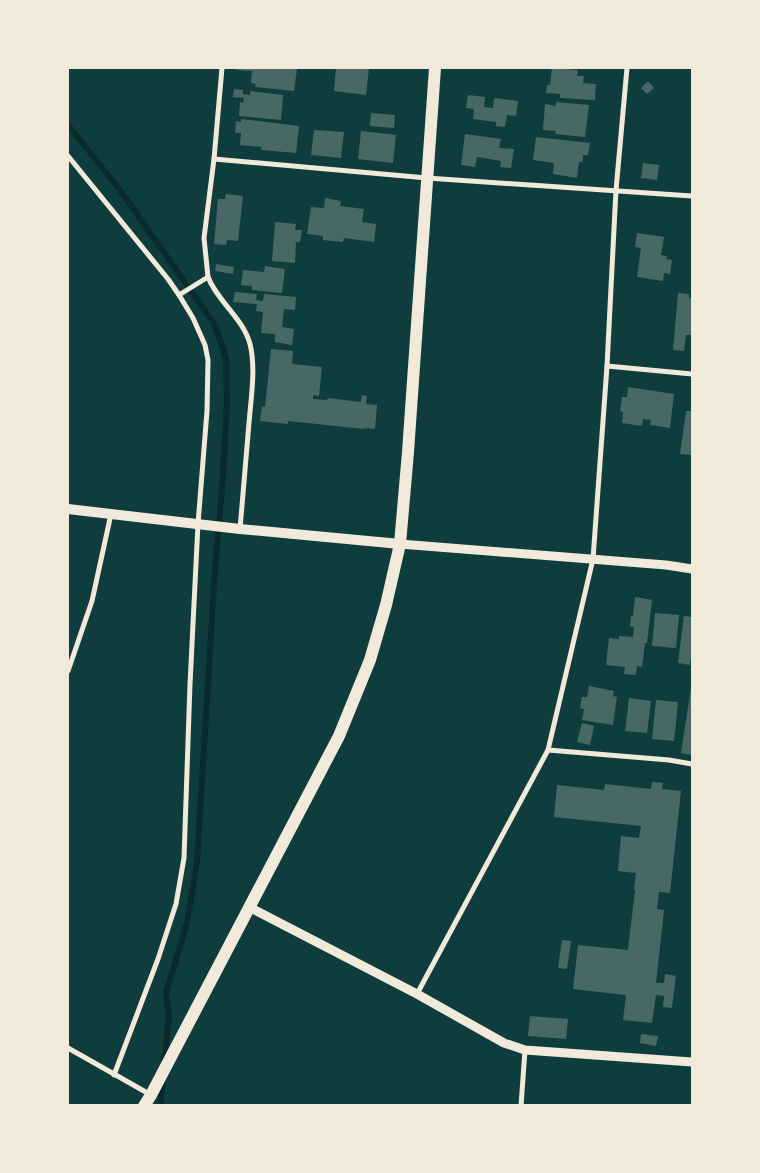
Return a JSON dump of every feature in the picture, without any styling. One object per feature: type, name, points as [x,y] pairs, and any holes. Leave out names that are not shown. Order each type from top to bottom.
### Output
[{"type":"main road","points":[[148,1100],[339,736],[370,660],[386,605],[400,544],[435,68]]},
{"type":"main road","points":[[68,509],[240,529],[400,544]]},
{"type":"street","points":[[222,68],[214,159],[204,238],[208,277],[212,287],[244,330],[250,343],[253,361],[240,529]]},
{"type":"street","points":[[417,994],[548,750],[593,559],[607,366],[616,190],[627,68]]},
{"type":"street","points":[[68,156],[179,295],[193,318],[205,345],[208,360],[207,411],[198,524],[184,858],[176,904],[114,1075]]},
{"type":"street","points":[[214,159],[427,178],[692,196]]},
{"type":"street","points":[[179,295],[208,277]]},
{"type":"street","points":[[607,366],[692,374]]},
{"type":"street","points":[[68,671],[92,602],[111,514]]},
{"type":"street","points":[[400,544],[593,559],[692,569]]},
{"type":"street","points":[[548,750],[670,760],[692,764]]},
{"type":"street","points":[[249,907],[417,994],[504,1043],[525,1050],[692,1062]]},
{"type":"street","points":[[68,1048],[114,1075],[148,1100]]},
{"type":"street","points":[[521,1106],[525,1050]]},
{"type":"building","points":[[237,68],[297,69],[294,91],[255,87],[256,84],[251,83],[252,71],[236,70]]},
{"type":"building","points":[[336,68],[369,68],[366,95],[334,91]]},
{"type":"building","points":[[552,68],[578,70],[577,76],[584,76],[583,83],[596,84],[595,100],[560,98],[560,94],[546,93],[547,85],[550,85]]},
{"type":"building","points":[[648,81],[654,88],[647,94],[641,88]]},
{"type":"building","points":[[234,89],[243,90],[243,94],[250,95],[250,91],[283,95],[281,120],[239,116],[240,102],[243,103],[244,98],[233,97]]},
{"type":"building","points":[[468,95],[485,97],[484,107],[493,108],[494,98],[518,101],[516,116],[507,115],[505,127],[496,126],[496,122],[473,119],[474,109],[466,108]]},
{"type":"building","points":[[556,102],[589,105],[585,137],[555,134],[556,131],[543,130],[545,104],[556,106]]},
{"type":"building","points":[[371,113],[395,115],[394,128],[370,126]]},
{"type":"building","points":[[241,119],[299,126],[296,153],[261,150],[262,147],[240,145],[241,133],[235,133],[236,121],[241,122]]},
{"type":"building","points":[[314,130],[344,132],[341,158],[311,155]]},
{"type":"building","points":[[361,131],[396,135],[393,163],[358,159]]},
{"type":"building","points":[[465,134],[501,139],[499,148],[514,149],[511,168],[500,167],[501,161],[477,157],[475,167],[461,165]]},
{"type":"building","points":[[536,137],[590,143],[588,155],[583,155],[583,162],[579,162],[577,178],[553,174],[554,163],[533,160]]},
{"type":"building","points":[[643,163],[659,165],[657,180],[641,178]]},
{"type":"building","points":[[226,194],[243,196],[238,241],[227,240],[226,245],[214,244],[218,199],[225,199]]},
{"type":"building","points":[[325,198],[341,201],[340,206],[364,209],[362,222],[376,224],[374,242],[344,238],[343,242],[323,240],[323,236],[307,234],[311,207],[324,208]]},
{"type":"building","points":[[275,222],[296,224],[295,230],[302,230],[300,242],[296,242],[295,263],[272,261]]},
{"type":"building","points":[[637,233],[664,237],[661,255],[667,256],[666,259],[672,260],[670,274],[664,273],[663,281],[637,277],[641,248],[635,247]]},
{"type":"building","points":[[216,264],[234,267],[233,274],[215,271]]},
{"type":"building","points":[[265,266],[285,269],[282,293],[252,290],[252,286],[241,285],[243,270],[264,272]]},
{"type":"building","points":[[235,292],[257,294],[256,300],[263,301],[264,294],[296,297],[295,310],[284,309],[282,327],[294,329],[292,345],[275,342],[275,334],[261,333],[263,312],[256,311],[257,304],[233,302]]},
{"type":"building","points":[[678,293],[689,294],[689,298],[692,298],[692,335],[686,335],[684,351],[673,350]]},
{"type":"building","points":[[271,349],[293,351],[292,364],[322,367],[319,396],[313,395],[313,399],[327,400],[328,398],[361,402],[362,395],[367,396],[366,404],[377,405],[375,429],[288,421],[288,424],[260,421],[262,406],[265,407]]},
{"type":"building","points":[[628,387],[674,394],[670,428],[650,425],[651,420],[643,419],[642,426],[622,423],[623,412],[620,411],[622,397],[627,397]]},
{"type":"building","points":[[686,411],[692,411],[692,455],[680,454]]},
{"type":"building","points":[[635,597],[652,600],[642,667],[637,666],[636,675],[624,674],[625,667],[606,665],[609,638],[619,639],[619,636],[633,637],[634,627],[630,626]]},
{"type":"building","points":[[655,613],[679,615],[676,648],[652,646]]},
{"type":"building","points":[[684,616],[692,617],[692,660],[690,660],[690,665],[678,663]]},
{"type":"building","points":[[589,686],[614,691],[613,696],[617,697],[613,725],[582,720],[584,709],[580,708],[582,697],[587,697]]},
{"type":"building","points":[[692,688],[692,755],[681,753]]},
{"type":"building","points":[[629,698],[651,701],[647,733],[625,731]]},
{"type":"building","points":[[656,700],[678,702],[674,741],[652,739]]},
{"type":"building","points":[[582,723],[594,726],[590,745],[577,742]]},
{"type":"building","points":[[652,782],[663,783],[662,789],[681,791],[670,893],[659,892],[657,909],[664,910],[656,983],[664,983],[665,974],[676,976],[672,1008],[663,1007],[664,996],[656,995],[652,1023],[623,1020],[626,995],[573,989],[578,945],[628,950],[636,873],[618,871],[621,836],[639,838],[641,826],[554,817],[557,785],[604,790],[605,784],[651,789]]},
{"type":"building","points":[[562,940],[571,941],[567,969],[558,968]]},
{"type":"building","points":[[530,1016],[568,1019],[566,1039],[528,1036]]},
{"type":"building","points":[[641,1034],[658,1036],[656,1046],[640,1043]]},
{"type":"waterway","points":[[68,125],[120,190],[215,325],[226,358],[227,402],[225,441],[197,862],[187,923],[166,993],[169,1017],[164,1062]]},
{"type":"waterway","points":[[160,1106],[163,1079]]}]
